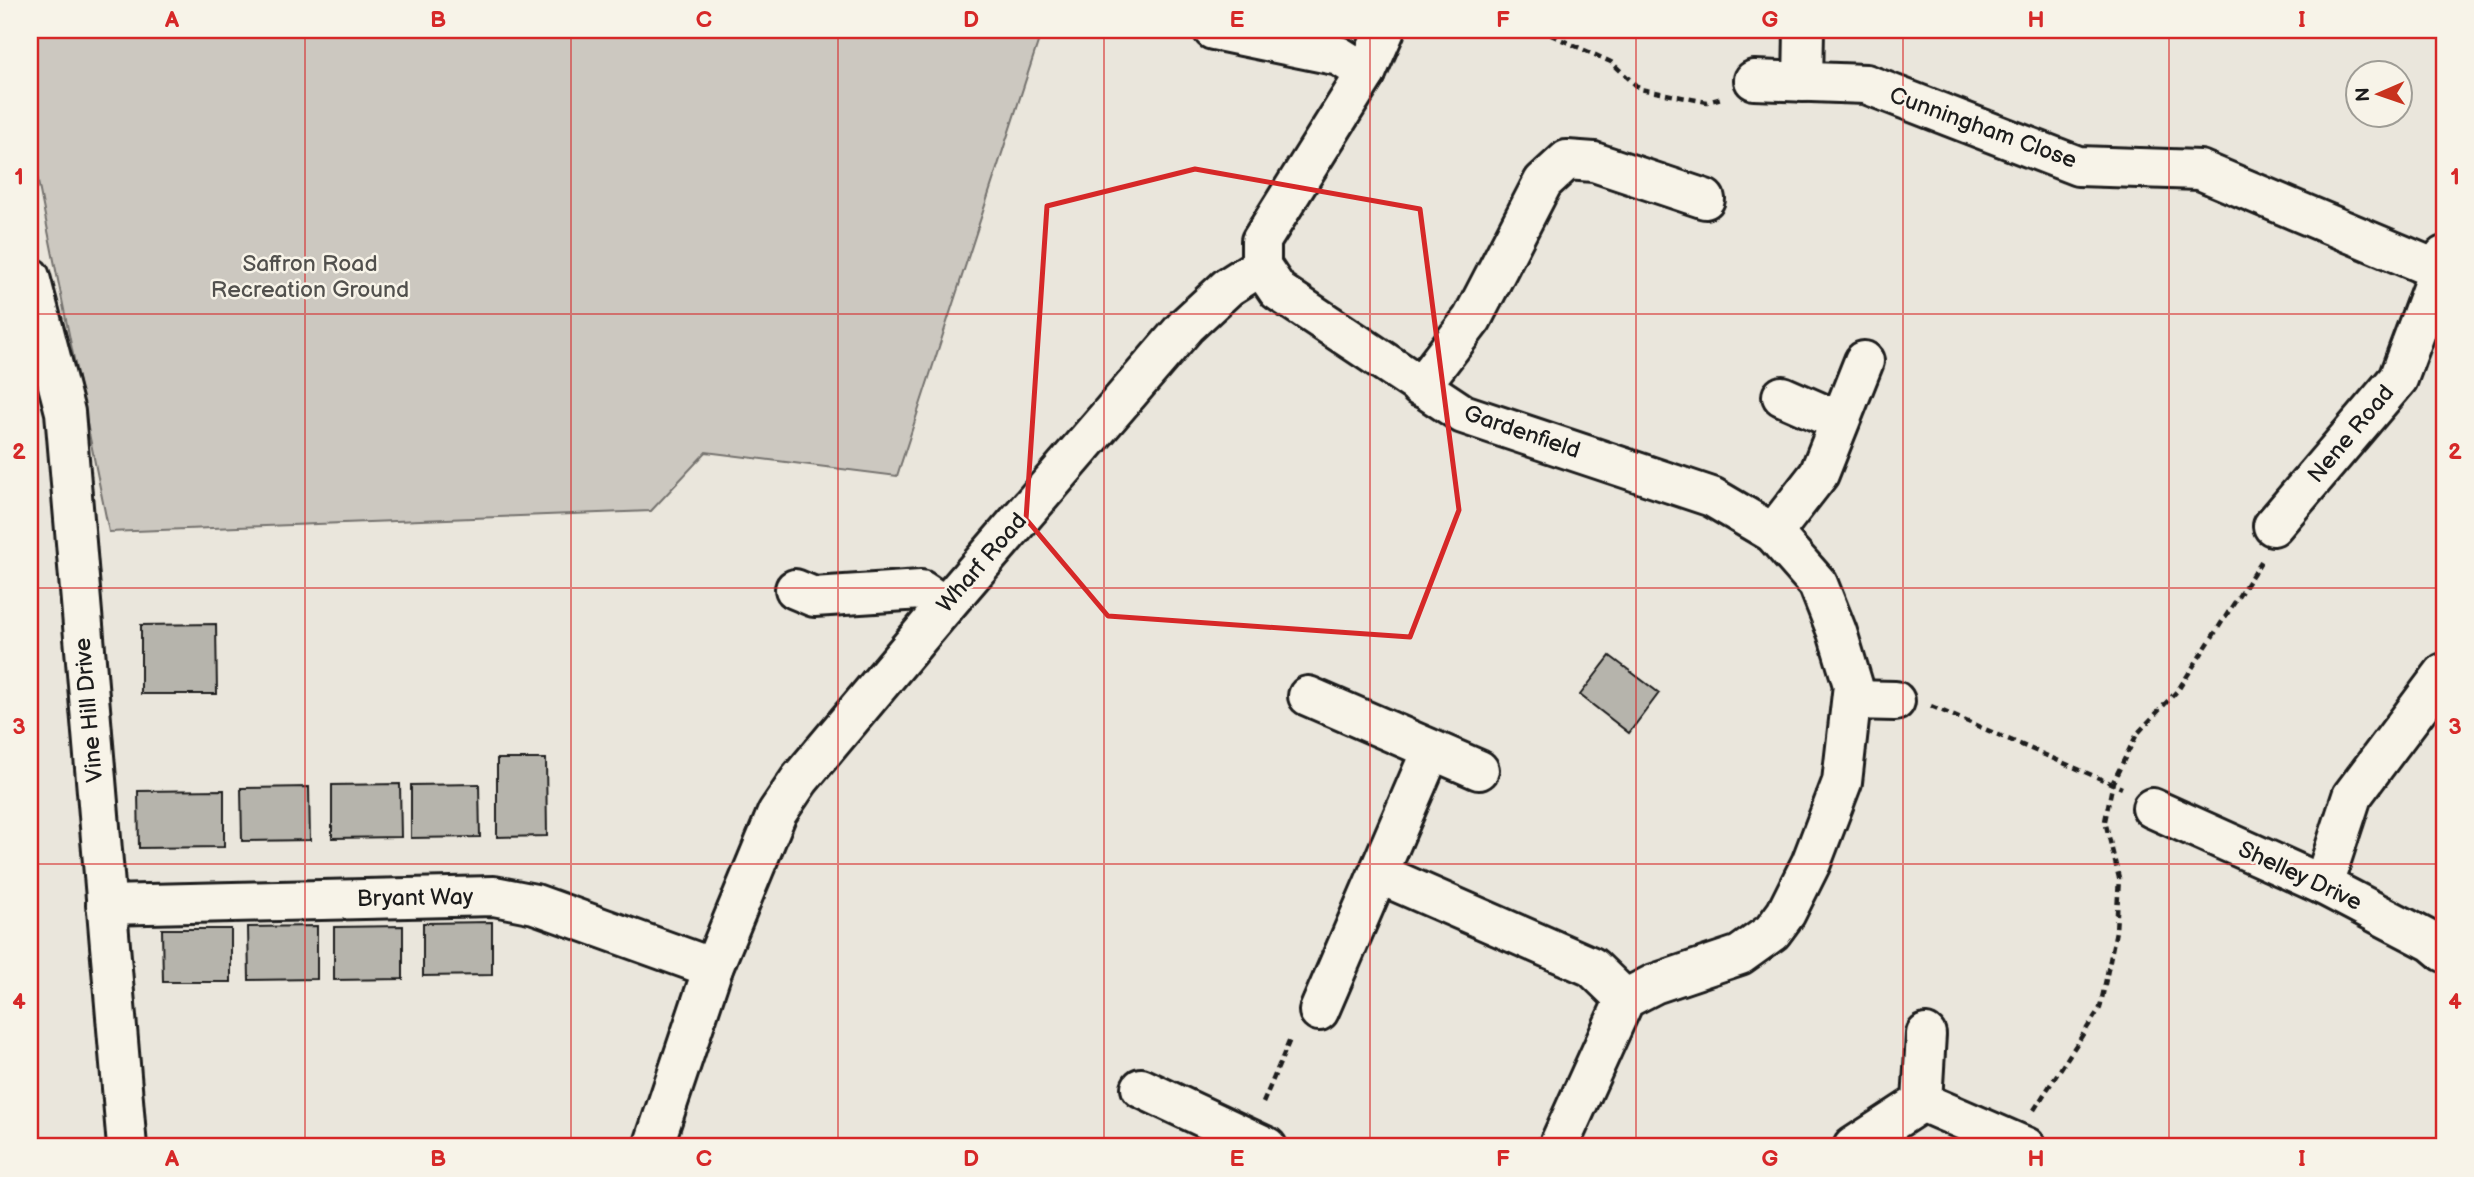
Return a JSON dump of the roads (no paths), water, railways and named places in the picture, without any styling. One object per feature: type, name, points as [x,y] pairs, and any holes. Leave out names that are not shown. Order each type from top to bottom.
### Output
[{"type":"street","points":[[1213,30],[1339,56],[1366,73]]},
{"type":"street","points":[[1261,266],[1261,240],[1366,73],[1385,30]]},
{"type":"street","points":[[1803,82],[1804,30]]},
{"type":"street","name":"Cunningham Close","points":[[1754,80],[1866,84],[2078,166],[2200,170],[2441,263]]},
{"type":"street","points":[[1420,387],[1472,319],[1543,182],[1567,160],[1594,162],[1705,200]]},
{"type":"street","name":"Nene Road","points":[[2273,526],[2398,379],[2441,263]]},
{"type":"street","name":"Gardenfield","points":[[1261,266],[1278,291],[1463,414],[1712,497],[1773,533],[1818,584],[1837,632],[1853,685],[1842,782],[1811,863],[1786,913],[1772,932],[1740,955],[1654,984],[1625,999]]},
{"type":"street","name":"Wharf Road","points":[[653,1147],[713,968],[777,813],[800,779],[1187,325],[1228,287],[1261,266]]},
{"type":"street","name":"Vine Hill Drive","points":[[30,277],[65,412],[127,1147]]},
{"type":"street","points":[[1773,533],[1819,474],[1864,361]]},
{"type":"street","points":[[1782,396],[1839,421]]},
{"type":"street","points":[[795,589],[814,597],[921,590],[945,606]]},
{"type":"street","points":[[2323,885],[2352,796],[2444,673]]},
{"type":"street","points":[[1308,696],[1479,770]]},
{"type":"street","points":[[1852,700],[1911,703]]},
{"type":"street","points":[[1319,1011],[1431,751]]},
{"type":"street","name":"Shelley Drive","points":[[2152,808],[2323,885],[2432,942],[2444,952]]},
{"type":"street","points":[[1379,874],[1592,967],[1625,999],[1558,1147]]},
{"type":"street","name":"Bryant Way","points":[[106,905],[494,896],[535,904],[713,968]]},
{"type":"street","points":[[1922,1102],[1926,1034]]},
{"type":"street","points":[[1141,1088],[1263,1146]]},
{"type":"street","points":[[1853,1147],[1922,1102]]},
{"type":"street","points":[[1922,1102],[2026,1147]]},
{"type":"park label","name":"Saffron Road Recreation Ground","points":[[310,277]]}]
